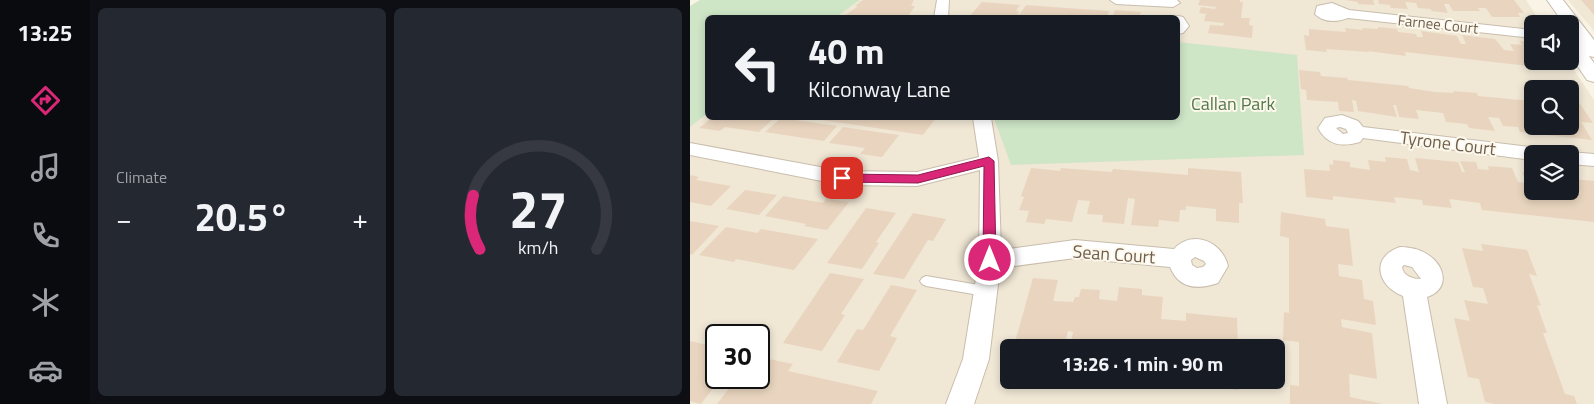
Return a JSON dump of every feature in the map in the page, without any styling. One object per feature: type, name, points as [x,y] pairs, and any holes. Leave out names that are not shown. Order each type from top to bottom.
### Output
[{"type":"street","points":[[941,15],[943,0]]},
{"type":"street","points":[[1116,0],[1174,2],[1173,15]]},
{"type":"street","points":[[1540,0],[1551,15]]},
{"type":"street","points":[[1555,0],[1582,42],[1594,76]]},
{"type":"street","name":"Farnee Court","points":[[1344,14],[1524,33]]},
{"type":"street","points":[[960,404],[976,359],[990,260],[989,161],[982,120]]},
{"type":"street","name":"Tyrone Court","points":[[1358,132],[1524,152]]},
{"type":"street","points":[[690,149],[842,178],[918,179],[989,161]]},
{"type":"street","points":[[1579,159],[1594,160]]},
{"type":"street","name":"Sean Court","points":[[990,260],[1075,249],[1180,259]]},
{"type":"street","points":[[1414,290],[1433,404]]},
{"type":"lane","points":[[926,281],[985,291]]},
{"type":"shaded area","points":[[860,0],[1526,0],[1536,15],[1524,15],[1524,70],[1574,70],[1594,100],[1594,404],[690,404],[690,127],[705,116],[705,120],[1180,120],[1180,15],[839,15]]},
{"type":"shaded area","points":[[1568,0],[1594,0],[1594,32],[1590,26]]},
{"type":"green space","points":[[700,0],[860,0],[839,15],[705,15],[705,116],[690,127],[690,6]]},
{"type":"green space","name":"Callan Park","points":[[1180,42],[1297,55],[1304,155],[1011,165],[995,120],[1180,120]]},
{"type":"building","points":[[863,0],[914,0],[911,6],[915,6],[909,15],[846,15],[858,6],[855,6]]},
{"type":"building","points":[[1200,0],[1240,0],[1240,2],[1243,2],[1241,18],[1250,18],[1249,25],[1253,26],[1252,38],[1208,33],[1210,25],[1223,26],[1224,23],[1204,21],[1206,14],[1199,13],[1201,7],[1215,9],[1216,7],[1198,5]]},
{"type":"building","points":[[1345,0],[1373,0],[1375,5],[1358,4],[1358,2]]},
{"type":"building","points":[[1378,0],[1514,0],[1524,13],[1518,13],[1520,17],[1492,17],[1486,8],[1478,8],[1480,11],[1453,11],[1449,4],[1444,4],[1448,13],[1418,8],[1416,3],[1405,2],[1408,9],[1391,8],[1390,5],[1379,4]]},
{"type":"building","points":[[1581,0],[1594,0],[1594,15],[1589,9]]},
{"type":"building","points":[[982,2],[1020,5],[1016,11],[1019,11],[1017,14],[1020,14],[1026,5],[1109,11],[1108,15],[971,15]]},
{"type":"building","points":[[1115,10],[1141,12],[1140,15],[1113,15]]},
{"type":"building","points":[[1378,27],[1397,29],[1398,32],[1416,34],[1417,37],[1423,37],[1421,31],[1457,36],[1461,44],[1466,44],[1462,35],[1495,39],[1504,50],[1514,51],[1510,44],[1522,45],[1520,41],[1524,41],[1524,66],[1405,52],[1406,56],[1368,51],[1326,49],[1327,52],[1306,50],[1304,35],[1309,36],[1309,29],[1346,32],[1345,28],[1378,29]]},
{"type":"building","points":[[1299,70],[1320,72],[1321,76],[1408,86],[1409,88],[1435,92],[1477,93],[1478,96],[1524,100],[1524,132],[1520,132],[1518,127],[1503,126],[1499,118],[1488,117],[1495,131],[1469,128],[1467,124],[1446,122],[1443,113],[1416,110],[1419,119],[1399,117],[1396,105],[1393,105],[1397,117],[1358,111],[1356,101],[1352,100],[1354,112],[1339,111],[1338,102],[1307,100],[1306,90],[1301,89]]},
{"type":"building","points":[[1579,102],[1593,123],[1581,122],[1592,140],[1547,135],[1579,135]]},
{"type":"building","points":[[709,120],[772,120],[759,132],[725,127],[720,131],[699,128]]},
{"type":"building","points":[[779,120],[795,120],[837,126],[824,141],[765,132]]},
{"type":"building","points":[[822,120],[934,120],[923,135]]},
{"type":"building","points":[[843,127],[899,135],[882,157],[860,154],[865,148],[829,143]]},
{"type":"building","points":[[1385,157],[1407,159],[1410,170],[1419,172],[1415,158],[1458,162],[1462,172],[1465,172],[1460,161],[1476,162],[1478,169],[1489,170],[1488,166],[1512,168],[1518,182],[1524,183],[1524,200],[1579,200],[1579,193],[1581,194],[1579,180],[1594,181],[1594,222],[1482,210],[1480,203],[1449,199],[1452,208],[1423,205],[1422,200],[1394,197],[1396,203],[1333,196],[1333,200],[1306,197],[1304,169],[1330,171],[1329,164],[1333,165],[1333,160],[1350,162],[1350,167],[1370,170],[1368,160],[1386,162]]},
{"type":"building","points":[[1031,168],[1060,171],[1061,168],[1112,172],[1113,169],[1188,175],[1188,168],[1241,172],[1243,203],[1239,203],[1239,223],[1216,221],[1216,209],[1186,206],[1186,210],[1180,210],[1179,222],[1159,220],[1158,227],[1131,225],[1135,199],[1128,198],[1124,224],[1102,222],[1103,215],[1087,214],[1090,201],[1078,200],[1072,222],[1046,219],[1044,224],[1026,222],[1029,211],[1019,210],[1024,197],[1021,196]]},
{"type":"building","points":[[690,175],[699,177],[696,180],[731,186],[711,206],[690,202]]},
{"type":"building","points":[[745,190],[777,195],[759,215],[726,209]]},
{"type":"building","points":[[783,196],[823,203],[826,199],[849,202],[827,230],[765,216]]},
{"type":"building","points":[[866,208],[896,213],[876,242],[879,243],[862,269],[827,263]]},
{"type":"building","points":[[1281,212],[1325,219],[1326,226],[1349,229],[1353,266],[1338,264],[1339,276],[1362,280],[1364,299],[1373,301],[1376,325],[1341,319],[1342,327],[1372,333],[1377,379],[1349,374],[1350,397],[1383,404],[1290,404],[1290,385],[1299,386],[1299,342],[1283,339],[1284,312],[1289,313],[1289,238],[1280,236]]},
{"type":"building","points":[[913,213],[946,219],[933,241],[928,240],[904,279],[873,274]]},
{"type":"building","points":[[690,221],[719,226],[692,255],[690,254]]},
{"type":"building","points":[[726,227],[757,233],[761,229],[818,239],[794,270],[736,259],[734,262],[699,255]]},
{"type":"building","points":[[1481,244],[1527,250],[1537,276],[1529,274],[1541,306],[1537,305],[1547,333],[1543,333],[1565,394],[1574,396],[1577,404],[1495,404],[1485,402],[1479,379],[1468,377],[1454,318],[1470,321],[1464,300],[1488,304],[1483,288],[1473,287],[1462,248],[1483,251]]},
{"type":"building","points":[[830,273],[864,279],[841,314],[845,315],[822,351],[783,343]]},
{"type":"building","points":[[1033,278],[1058,280],[1053,301],[1073,302],[1075,297],[1079,297],[1081,289],[1100,290],[1099,299],[1117,301],[1119,287],[1142,289],[1142,295],[1163,297],[1161,319],[1186,321],[1186,313],[1237,318],[1238,339],[1072,339],[1073,332],[1068,331],[1066,339],[1016,339]]},
{"type":"building","points":[[891,285],[917,290],[890,336],[897,338],[879,371],[837,362],[857,329],[863,330]]},
{"type":"building","points":[[690,341],[705,344],[705,389],[713,389],[701,404],[690,401]]},
{"type":"building","points":[[770,359],[793,364],[788,371],[878,391],[871,404],[717,404],[729,389],[770,389]]},
{"type":"route","points":[[842,178],[918,179],[989,161],[990,260]]}]
